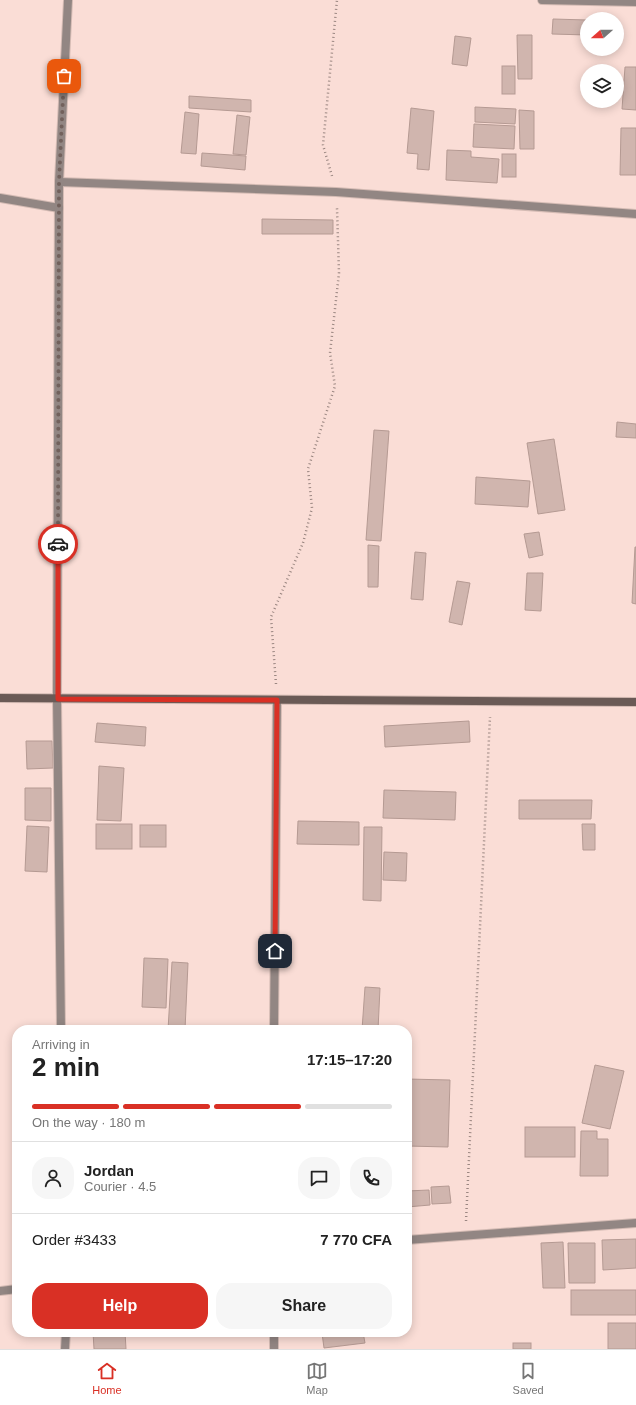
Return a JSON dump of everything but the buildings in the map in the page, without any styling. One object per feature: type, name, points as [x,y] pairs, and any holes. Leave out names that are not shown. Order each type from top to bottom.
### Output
[{"type":"street","points":[[61,1025],[58,699],[59,182],[68,0]]},
{"type":"street","points":[[542,0],[636,2]]},
{"type":"street","points":[[59,182],[336,192],[636,214]]},
{"type":"street","points":[[0,198],[59,208]]},
{"type":"street","points":[[0,698],[636,702]]},
{"type":"street","points":[[274,1025],[277,700]]},
{"type":"street","points":[[412,1240],[636,1223]]},
{"type":"street","points":[[0,1291],[12,1290]]},
{"type":"street","points":[[66,1337],[66,1349]]},
{"type":"street","points":[[274,1337],[274,1349]]},
{"type":"path","points":[[277,700],[271,617],[303,543],[312,508],[308,469],[335,386],[330,353],[339,273],[336,192],[323,145],[338,0]]},
{"type":"path","points":[[465,1236],[491,701]]},
{"type":"way so far","points":[[58,544],[59,182],[64,76]]},
{"type":"route","points":[[58,544],[58,699],[277,700],[275,951]]}]
